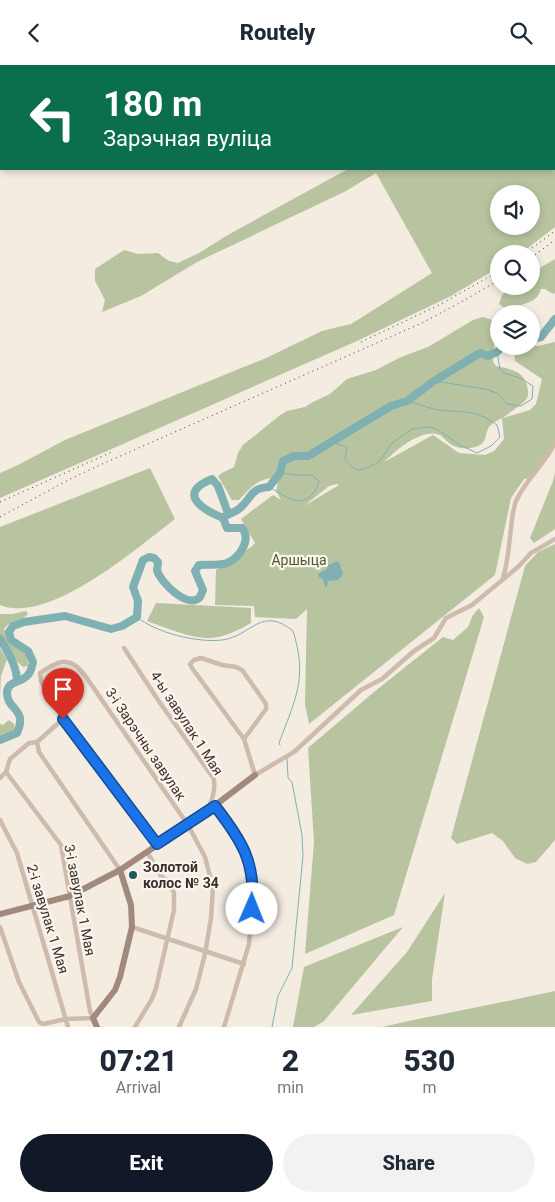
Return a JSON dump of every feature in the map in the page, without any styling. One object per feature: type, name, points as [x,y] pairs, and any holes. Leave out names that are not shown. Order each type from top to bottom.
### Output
[{"type":"street","points":[[502,579],[507,564],[513,511],[516,502],[531,476],[550,453],[555,443]]},
{"type":"street","points":[[0,914],[70,895],[120,870],[188,825],[255,775],[294,751],[361,690],[382,679],[414,651],[434,638],[446,618],[472,605],[518,567],[531,553],[555,539]]},
{"type":"street","name":"4-ы завулак 1 Мая","points":[[124,648],[214,779],[213,798],[205,813]]},
{"type":"street","points":[[244,739],[266,709],[266,704],[242,670],[201,658],[194,660],[190,664],[192,668],[244,739],[255,775]]},
{"type":"street","name":"3-і Зарэчны завулак","points":[[63,719],[41,681],[40,673],[62,661],[70,662],[79,667],[188,825],[205,857],[213,888],[211,918],[205,954],[196,989],[179,1027]]},
{"type":"street","points":[[0,779],[6,772],[10,759],[29,743],[37,742],[63,719],[157,844]]},
{"type":"street","points":[[0,927],[19,982],[39,1022],[43,1024],[66,1019],[93,1018],[115,990],[132,927],[131,905],[120,870],[39,752],[37,742]]},
{"type":"street","name":"3-і завулак 1 Мая","points":[[6,772],[61,845],[90,1011],[93,1018]]},
{"type":"street","points":[[215,806],[230,825],[243,847],[251,869],[254,892],[250,935],[244,963],[224,1027]]},
{"type":"street","name":"2-і завулак 1 Мая","points":[[0,820],[17,853],[68,1027]]},
{"type":"street","points":[[135,1027],[154,993],[174,910],[174,893],[168,881],[161,876],[147,852]]},
{"type":"street","points":[[132,927],[244,963]]},
{"type":"street","points":[[93,1018],[97,1027]]},
{"type":"green space","points":[[346,170],[555,170],[555,227],[532,245],[490,245],[490,272],[451,296],[357,341],[0,498],[0,473],[65,440],[266,358],[322,331],[351,324],[432,273],[376,173],[344,192],[197,262],[141,296],[102,312],[105,300],[95,281],[95,269],[124,250],[138,254],[158,253],[169,261],[178,263],[199,253],[226,236]]},
{"type":"green space","points":[[555,259],[555,293],[553,294],[545,289],[540,291],[540,268]]},
{"type":"green space","points":[[502,295],[538,295],[526,304],[499,304]]},
{"type":"green space","points":[[483,317],[490,319],[490,355],[493,355],[493,362],[496,366],[520,374],[525,381],[528,393],[527,398],[522,404],[503,418],[530,410],[536,404],[542,379],[515,361],[515,355],[540,355],[540,346],[555,342],[555,447],[532,478],[524,479],[511,498],[495,575],[309,724],[305,704],[307,609],[296,619],[255,617],[254,606],[215,605],[216,570],[255,543],[241,519],[273,495],[281,500],[276,491],[278,482],[275,478],[269,478],[259,482],[239,500],[232,500],[218,476],[234,467],[238,453],[243,445],[287,411],[305,407],[330,394],[347,379],[376,370],[401,357],[428,347],[473,320]],"holes":[[[502,418],[504,439],[494,451],[485,455],[459,453],[433,435],[384,462],[409,441],[425,434],[433,433],[440,435],[459,448],[471,448],[481,445],[489,427]],[[339,485],[304,506],[329,486]]]},
{"type":"green space","points":[[150,468],[175,519],[116,564],[67,594],[43,604],[20,608],[0,605],[0,527]]},
{"type":"green space","points":[[555,472],[555,529],[534,543],[530,538]]},
{"type":"green space","points":[[555,544],[555,840],[536,862],[527,864],[515,858],[503,841],[492,833],[457,844],[451,838],[525,566],[538,552]]},
{"type":"green space","points":[[156,603],[251,608],[251,623],[237,631],[221,636],[211,638],[195,637],[147,621]]},
{"type":"green space","points":[[479,608],[484,617],[394,915],[305,954],[314,842],[308,748],[443,637],[453,640],[468,627],[473,615]]},
{"type":"green space","points":[[26,611],[28,614],[25,617],[9,624],[4,629],[9,640],[27,657],[28,666],[23,667],[0,646],[0,614]]},
{"type":"green space","points":[[0,648],[7,659],[1,676],[0,697]]},
{"type":"green space","points":[[9,720],[14,724],[15,728],[11,733],[0,736],[0,724],[3,725]]},
{"type":"green space","points":[[445,893],[432,979],[432,1001],[351,1015],[407,952]]},
{"type":"green space","points":[[403,927],[324,1021],[314,1027],[293,1027],[304,967]]},
{"type":"green space","points":[[555,991],[555,1027],[382,1027],[425,1018]]},
{"type":"water","points":[[337,561],[343,574],[338,580],[328,581],[327,587],[325,587],[323,579],[318,574],[327,569],[327,566]]},
{"type":"waterway","name":"Аршыца","points":[[540,337],[555,319]]},
{"type":"waterway","name":"Аршыца","points":[[0,740],[17,733],[20,725],[19,714],[10,703],[7,693],[11,684],[28,675],[33,662],[28,651],[11,640],[9,632],[13,626],[24,622],[65,616],[111,629],[122,626],[137,617],[138,601],[133,587],[143,560],[149,557],[154,558],[158,562],[157,570],[159,575],[175,593],[189,600],[195,600],[200,597],[203,590],[195,571],[199,565],[220,564],[232,561],[240,553],[245,543],[246,538],[242,528],[227,528],[223,518],[238,510],[255,491],[269,487],[280,473],[283,461],[294,456],[308,456],[391,406],[407,401],[434,381],[480,353],[490,355]]},
{"type":"waterway","points":[[434,381],[485,389],[497,393],[507,404],[521,406],[532,399],[533,386],[520,378],[504,373],[500,369],[498,355]]},
{"type":"waterway","points":[[332,442],[347,447],[345,459],[352,467],[358,470],[379,462],[392,443],[412,429],[431,427],[458,444],[477,453],[491,446],[500,437],[497,425],[481,416],[473,413],[434,409],[407,401]]},
{"type":"waterway","points":[[269,487],[284,496],[299,501],[311,496],[319,481],[312,475],[280,473]]},
{"type":"waterway","points":[[223,518],[207,510],[196,500],[194,495],[202,484],[212,479],[218,486],[228,513]]},
{"type":"waterway","points":[[137,617],[155,628],[178,636],[212,641],[232,637],[264,621],[282,624],[293,631],[299,662],[298,689],[279,743],[280,745]]},
{"type":"waterway","points":[[0,639],[14,664],[17,681]]},
{"type":"waterway","points":[[272,1027],[278,996],[292,968],[303,856],[302,835],[292,782],[288,778],[287,759]]},
{"type":"railway","points":[[536,245],[555,231]]},
{"type":"railway","points":[[540,251],[555,240]]},
{"type":"railway","points":[[361,342],[441,304],[490,276]]},
{"type":"railway","points":[[0,517],[100,465],[422,323],[490,285]]},
{"type":"railway","points":[[0,502],[114,451]]},
{"type":"place","name":"Золотой колос № 34","points":[[133,875]]},
{"type":"route","points":[[63,719],[157,844],[215,806],[230,825],[243,847],[251,869],[254,892],[252,909]]}]
